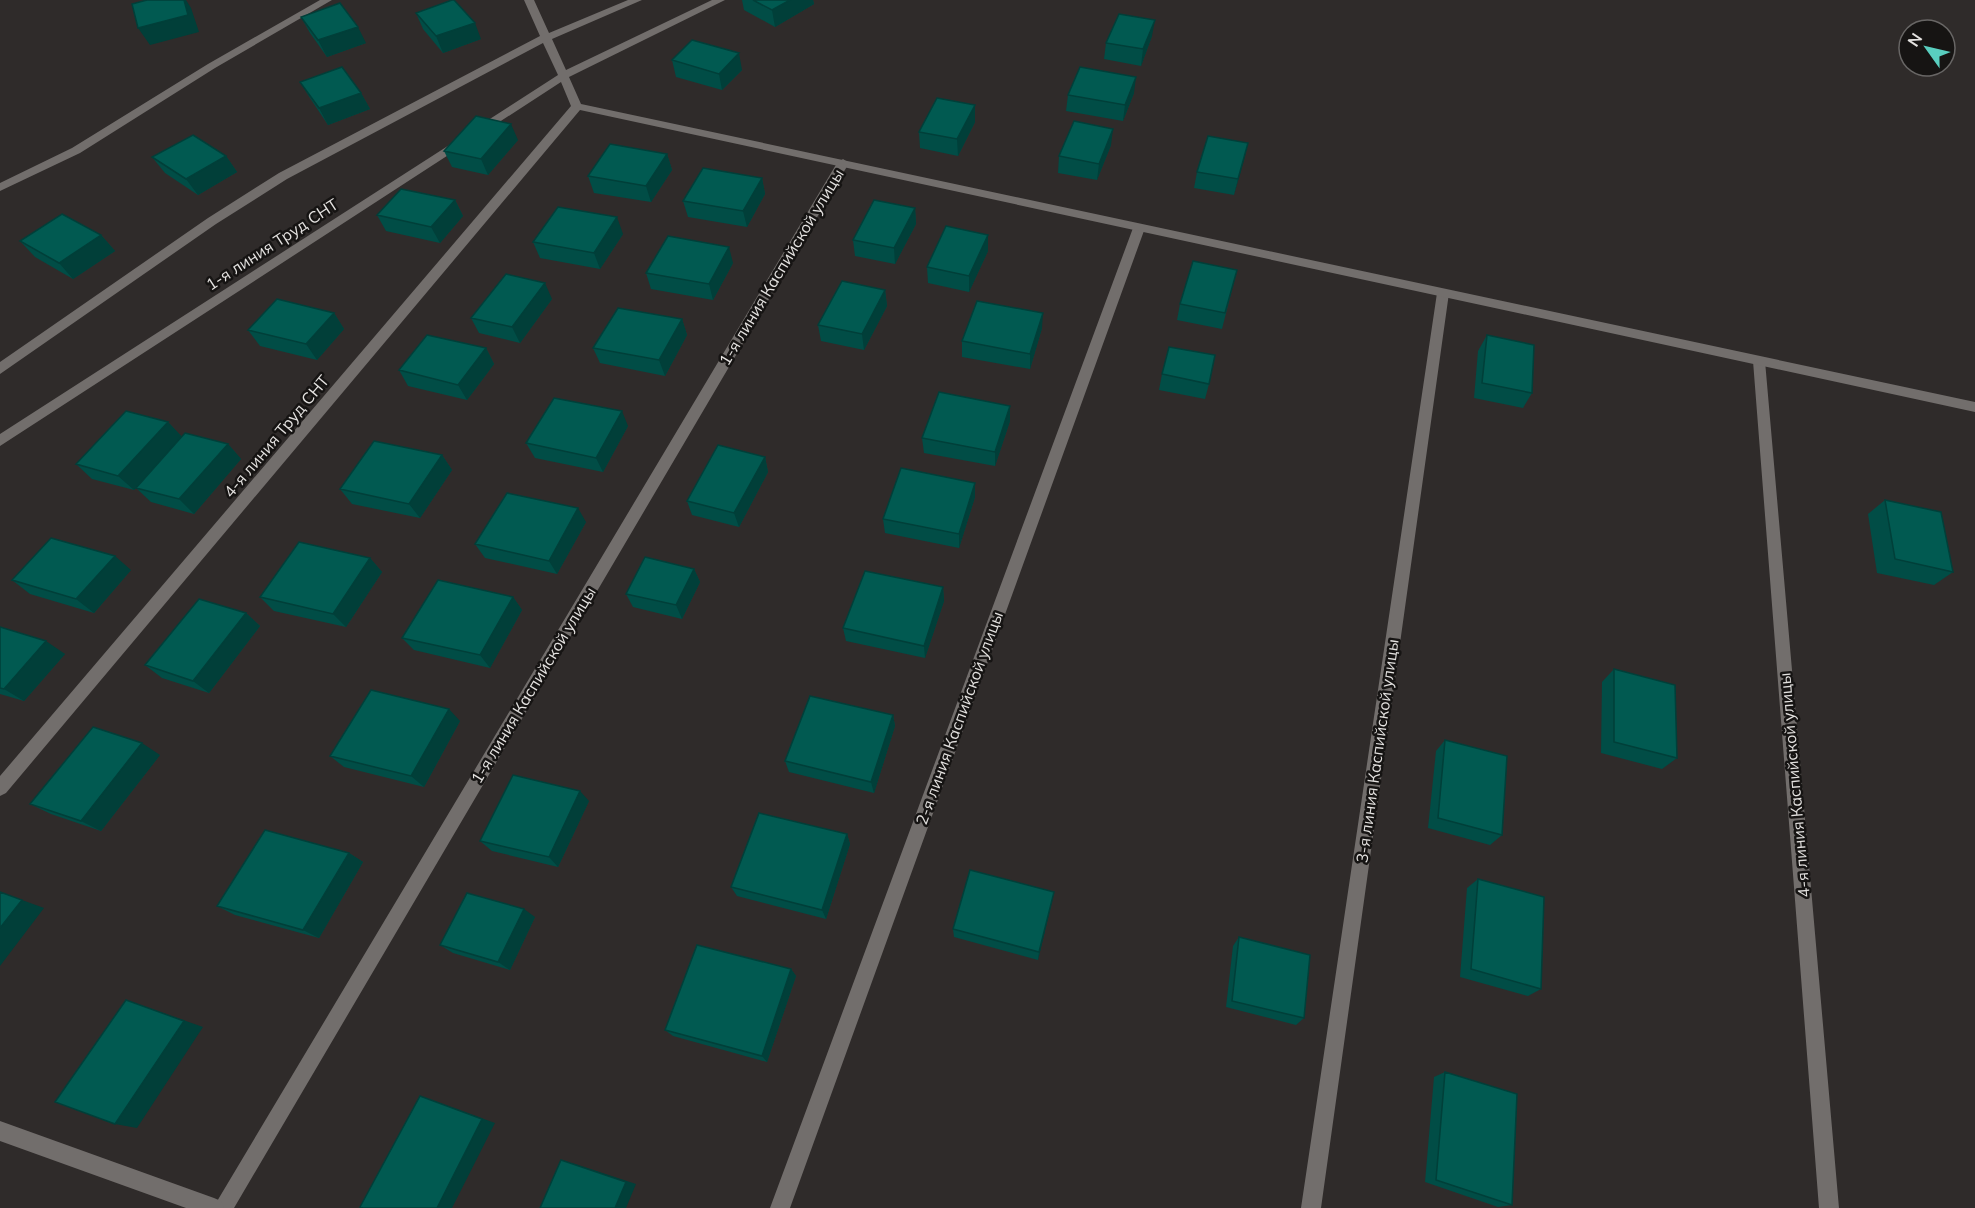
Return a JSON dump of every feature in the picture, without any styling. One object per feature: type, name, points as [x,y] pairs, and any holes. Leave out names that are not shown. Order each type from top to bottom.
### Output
[{"type":"street","points":[[0,188],[43,170],[93,143],[198,75],[327,0]]},
{"type":"street","points":[[530,0],[577,106],[1975,407]]},
{"type":"street","points":[[0,369],[212,220],[283,176],[547,37],[637,0]]},
{"type":"street","name":"1-я линия Труд СНТ","points":[[0,441],[563,76],[720,0]]},
{"type":"street","name":"4-я линия Труд СНТ","points":[[0,788],[577,106]]},
{"type":"street","name":"1-я линия Каспийской улицы","points":[[223,1208],[843,163]]},
{"type":"street","name":"2-я линия Каспийской улицы","points":[[780,1208],[1139,228]]},
{"type":"street","name":"3-я линия Каспийской улицы","points":[[1311,1208],[1443,293]]},
{"type":"street","name":"4-я линия Каспийской улицы","points":[[1759,361],[1829,1208]]},
{"type":"street","points":[[0,1131],[214,1208]]},
{"type":"building","points":[[147,0],[184,0],[188,15],[138,28],[132,4]]},
{"type":"building","points":[[452,0],[475,23],[436,36],[416,13]]},
{"type":"building","points":[[753,0],[790,0],[772,10]]},
{"type":"building","points":[[340,3],[358,27],[318,40],[301,17]]},
{"type":"building","points":[[1119,14],[1155,20],[1143,49],[1106,43]]},
{"type":"building","points":[[692,40],[739,53],[719,74],[672,60]]},
{"type":"building","points":[[342,67],[361,93],[319,108],[300,82]]},
{"type":"building","points":[[1080,67],[1136,77],[1125,105],[1068,95]]},
{"type":"building","points":[[937,98],[975,105],[957,139],[919,132]]},
{"type":"building","points":[[476,116],[511,124],[481,159],[444,151]]},
{"type":"building","points":[[1074,121],[1113,129],[1099,164],[1059,156]]},
{"type":"building","points":[[193,135],[226,156],[186,179],[152,157]]},
{"type":"building","points":[[1208,136],[1248,143],[1238,179],[1197,172]]},
{"type":"building","points":[[610,144],[667,154],[646,186],[588,176]]},
{"type":"building","points":[[703,168],[762,178],[743,211],[683,201]]},
{"type":"building","points":[[401,189],[455,200],[431,227],[377,215]]},
{"type":"building","points":[[874,200],[915,208],[894,248],[853,240]]},
{"type":"building","points":[[558,207],[617,217],[594,253],[533,242]]},
{"type":"building","points":[[62,214],[101,235],[59,263],[20,241]]},
{"type":"building","points":[[946,226],[988,235],[969,276],[927,267]]},
{"type":"building","points":[[668,236],[729,247],[709,284],[646,273]]},
{"type":"building","points":[[1193,261],[1237,270],[1225,313],[1180,304]]},
{"type":"building","points":[[506,274],[545,283],[512,327],[471,318]]},
{"type":"building","points":[[842,281],[885,290],[862,334],[818,325]]},
{"type":"building","points":[[277,299],[334,313],[306,344],[248,330]]},
{"type":"building","points":[[977,301],[1043,313],[1030,354],[962,341]]},
{"type":"building","points":[[618,308],[682,319],[659,360],[593,348]]},
{"type":"building","points":[[427,335],[486,348],[458,385],[399,370]]},
{"type":"building","points":[[1487,335],[1534,345],[1532,393],[1482,383]]},
{"type":"building","points":[[1169,347],[1215,355],[1209,384],[1162,374]]},
{"type":"building","points":[[939,392],[1010,406],[995,452],[922,438]]},
{"type":"building","points":[[554,398],[622,411],[596,458],[526,443]]},
{"type":"building","points":[[126,411],[168,422],[118,476],[76,464]]},
{"type":"building","points":[[185,433],[228,444],[179,499],[136,488]]},
{"type":"building","points":[[374,441],[442,455],[409,504],[340,489]]},
{"type":"building","points":[[718,445],[765,457],[734,513],[687,501]]},
{"type":"building","points":[[901,468],[975,483],[959,534],[883,519]]},
{"type":"building","points":[[507,493],[578,508],[549,561],[475,544]]},
{"type":"building","points":[[1885,500],[1941,512],[1953,572],[1895,559]]},
{"type":"building","points":[[51,538],[115,556],[76,599],[12,580]]},
{"type":"building","points":[[299,542],[370,558],[333,614],[260,597]]},
{"type":"building","points":[[645,557],[694,569],[676,605],[626,594]]},
{"type":"building","points":[[865,571],[943,587],[924,646],[843,628]]},
{"type":"building","points":[[438,580],[513,597],[480,655],[402,638]]},
{"type":"building","points":[[199,599],[246,613],[193,681],[145,665]]},
{"type":"building","points":[[0,627],[46,641],[4,689],[0,688]]},
{"type":"building","points":[[1614,669],[1675,685],[1677,758],[1614,742]]},
{"type":"building","points":[[371,690],[449,709],[411,776],[330,756]]},
{"type":"building","points":[[810,696],[893,715],[871,782],[785,761]]},
{"type":"building","points":[[93,727],[142,743],[81,821],[30,804]]},
{"type":"building","points":[[1445,740],[1507,756],[1502,835],[1438,818]]},
{"type":"building","points":[[513,775],[580,791],[549,857],[480,841]]},
{"type":"building","points":[[759,813],[847,834],[822,910],[731,887]]},
{"type":"building","points":[[265,830],[349,853],[303,930],[217,906]]},
{"type":"building","points":[[970,870],[1054,892],[1039,952],[953,929]]},
{"type":"building","points":[[1478,879],[1544,897],[1541,989],[1471,969]]},
{"type":"building","points":[[0,892],[22,900],[0,928]]},
{"type":"building","points":[[467,893],[524,909],[498,962],[440,945]]},
{"type":"building","points":[[1239,937],[1310,955],[1304,1018],[1232,1001]]},
{"type":"building","points":[[697,945],[791,969],[762,1056],[665,1030]]},
{"type":"building","points":[[126,1000],[184,1021],[115,1124],[55,1102]]},
{"type":"building","points":[[1445,1072],[1517,1094],[1512,1205],[1436,1180]]},
{"type":"building","points":[[420,1096],[482,1119],[437,1208],[360,1207]]},
{"type":"building","points":[[561,1160],[626,1182],[615,1208],[540,1208]]}]
